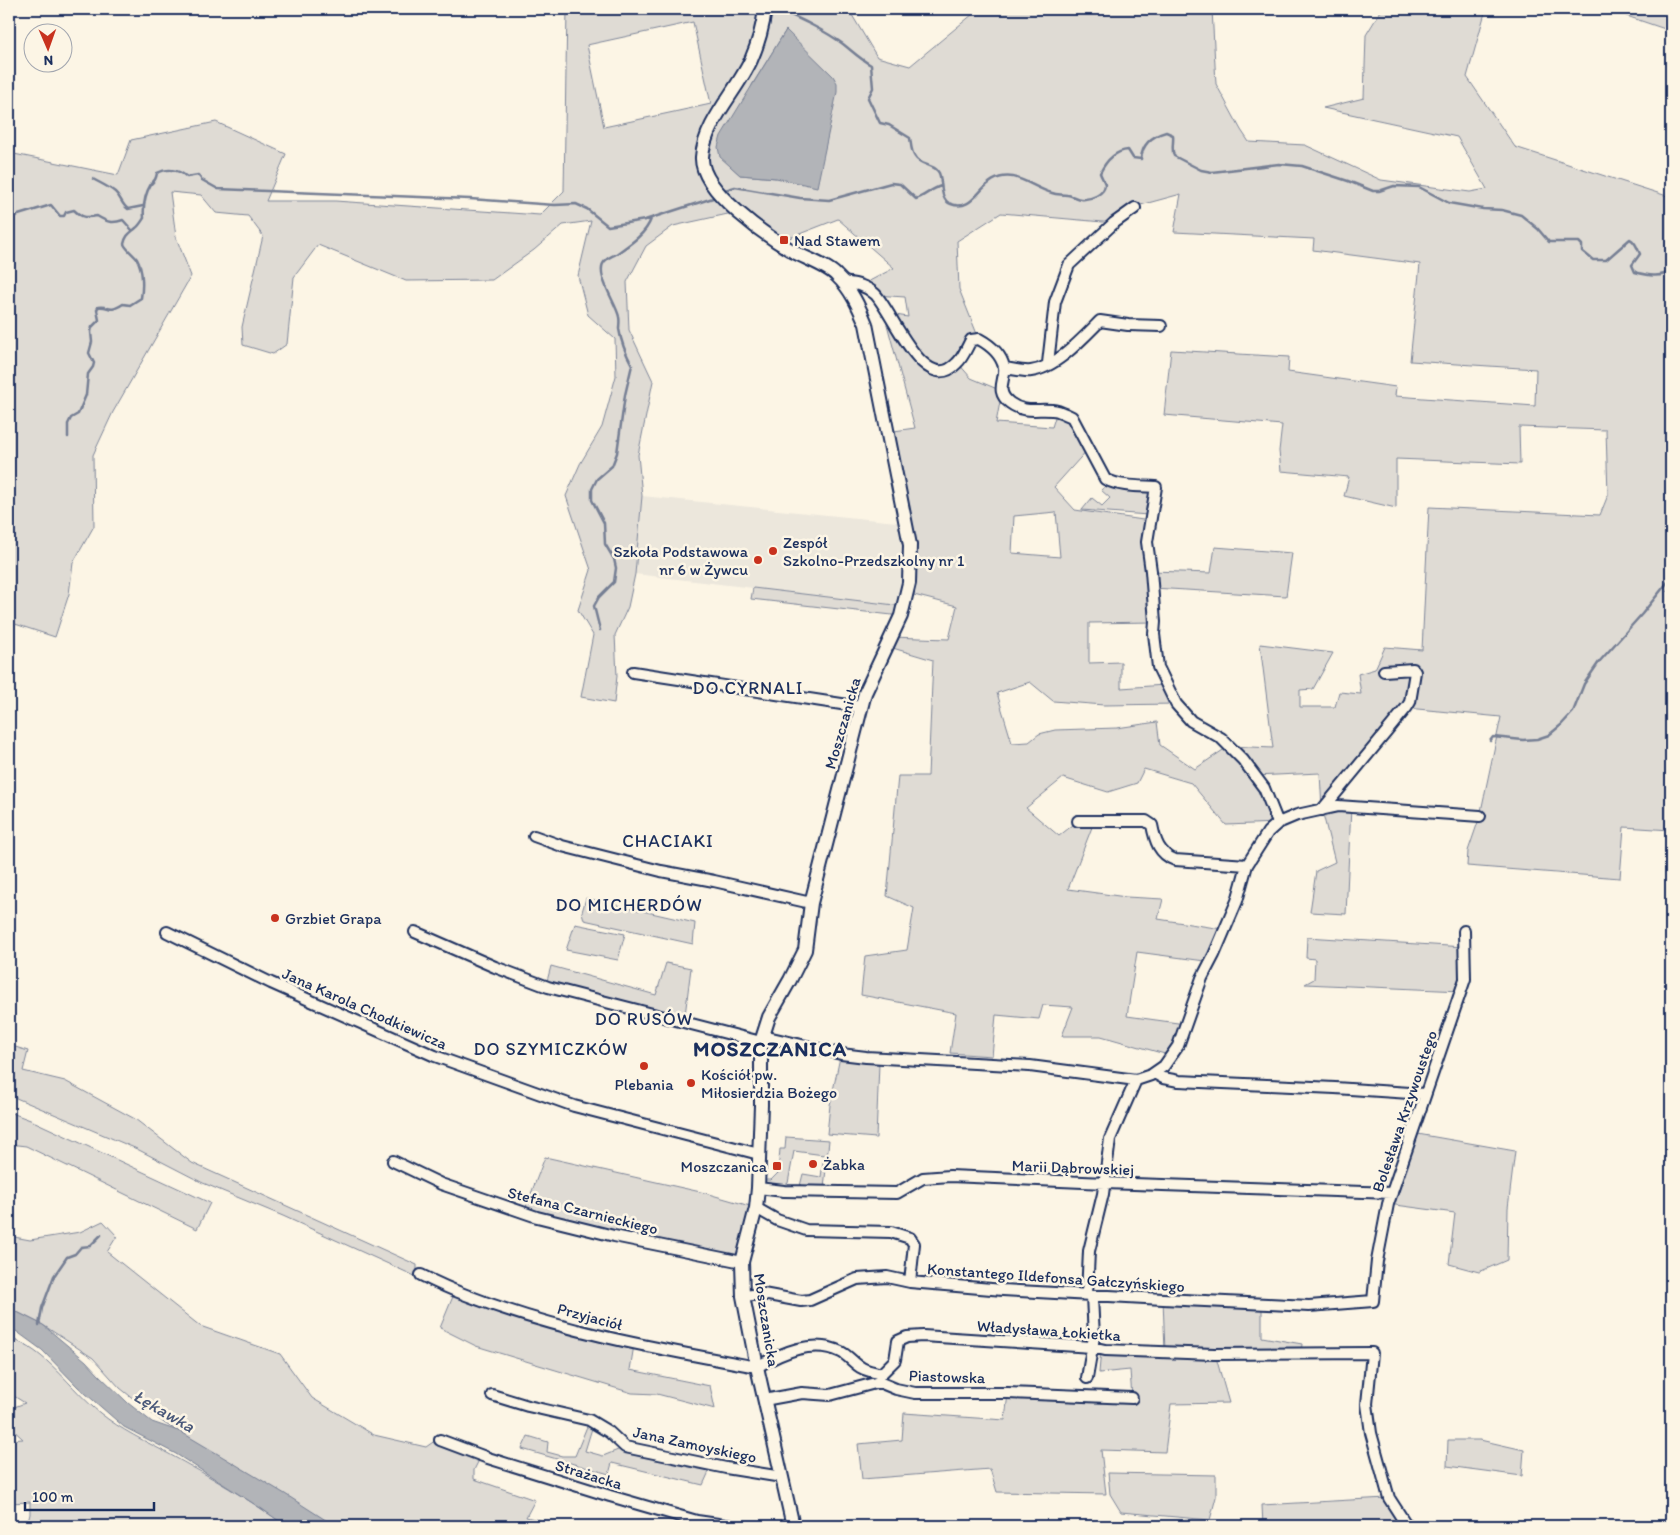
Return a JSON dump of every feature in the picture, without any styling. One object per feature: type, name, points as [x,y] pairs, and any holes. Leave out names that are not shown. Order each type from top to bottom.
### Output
[{"type":"street","name":"Moszczanicka","points":[[765,9],[763,25],[751,60],[704,140],[702,160],[707,175],[718,192],[737,212],[779,243],[836,274],[858,303],[866,324],[910,545],[909,583],[901,616],[864,692],[811,903],[805,950],[769,1017],[762,1039],[758,1188],[756,1208],[742,1262],[744,1296],[764,1400],[793,1526]]},
{"type":"street","points":[[1048,364],[1056,302],[1069,265],[1114,223],[1135,208]]},
{"type":"street","points":[[843,282],[862,285],[875,295],[915,356],[925,366],[936,372],[947,371],[958,363],[971,340],[979,339],[997,354],[1004,368],[1001,385],[1008,402],[1018,408],[1032,411],[1057,411],[1072,417],[1105,479],[1114,484],[1124,486],[1156,487],[1147,542],[1158,667],[1176,704],[1192,721],[1221,738],[1243,760],[1264,788],[1278,823]]},
{"type":"street","points":[[1004,368],[1034,370],[1048,364],[1071,349],[1100,322],[1161,326]]},
{"type":"street","points":[[1322,810],[1410,702],[1415,672],[1413,669],[1384,671]]},
{"type":"street","points":[[633,672],[861,707]]},
{"type":"street","points":[[416,932],[487,964],[548,987],[762,1039],[866,1057],[1030,1066],[1136,1080],[1154,1073],[1164,1066],[1178,1046],[1202,978],[1237,901],[1246,865],[1268,832],[1278,823],[1297,815],[1338,806],[1480,816]]},
{"type":"street","points":[[1078,821],[1146,821],[1152,825],[1159,849],[1163,854],[1175,860],[1246,865]]},
{"type":"street","points":[[534,836],[562,846],[661,871],[811,903]]},
{"type":"street","name":"Bolesława Krzywoustego","points":[[1373,1301],[1377,1261],[1392,1193],[1465,979],[1464,931]]},
{"type":"street","name":"Jana Karola Chodkiewicza","points":[[167,932],[271,983],[435,1056],[574,1106],[760,1154]]},
{"type":"street","points":[[1154,1073],[1163,1078],[1179,1081],[1425,1094]]},
{"type":"street","points":[[1087,1378],[1094,1336],[1090,1296],[1089,1252],[1105,1183],[1110,1139],[1136,1080]]},
{"type":"street","name":"Stefana Czarnieckiego","points":[[393,1161],[441,1184],[537,1217],[614,1236],[742,1262]]},
{"type":"street","name":"Marii Dąbrowskiej","points":[[758,1188],[784,1191],[897,1193],[923,1178],[950,1176],[1392,1193]]},
{"type":"street","points":[[756,1208],[778,1220],[806,1230],[891,1232],[910,1238],[914,1244],[910,1282]]},
{"type":"street","name":"Przyjaciół","points":[[420,1275],[465,1295],[594,1334],[757,1367]]},
{"type":"street","name":"Konstantego Ildefonsa Gałczyńskiego","points":[[744,1296],[763,1294],[801,1301],[810,1300],[857,1279],[887,1277],[910,1282],[1090,1296],[1309,1306],[1373,1301]]},
{"type":"street","name":"Władysława Łokietka","points":[[880,1378],[895,1360],[898,1341],[907,1337],[923,1336],[1092,1347],[1106,1350],[1214,1354],[1372,1352],[1367,1404],[1371,1433],[1389,1498],[1407,1526]]},
{"type":"street","points":[[757,1367],[774,1357],[800,1348],[824,1347],[841,1352],[863,1369],[880,1378]]},
{"type":"street","points":[[764,1400],[802,1393],[830,1395],[880,1378]]},
{"type":"street","name":"Piastowska","points":[[880,1378],[896,1389],[915,1393],[1008,1393],[1132,1398]]},
{"type":"street","name":"Jana Zamoyskiego","points":[[492,1395],[528,1406],[589,1420],[609,1432],[625,1447],[726,1468],[782,1477]]},
{"type":"street","name":"Strażacka","points":[[440,1440],[488,1458],[610,1496],[697,1521],[732,1526]]},
{"type":"shaded area","points":[[567,9],[824,9],[833,13],[852,15],[877,57],[910,66],[979,9],[1212,9],[1216,84],[1249,142],[1305,145],[1381,180],[1470,192],[1487,189],[1457,137],[1323,108],[1364,98],[1366,35],[1382,9],[1486,9],[1467,77],[1515,147],[1667,196],[1671,184],[1671,587],[1667,591],[1671,592],[1671,830],[1624,827],[1620,878],[1467,866],[1468,851],[1480,816],[1501,717],[1407,708],[1322,809],[1351,807],[1346,914],[1310,912],[1316,871],[1335,862],[1322,810],[1320,773],[1255,776],[1278,823],[1226,825],[1191,783],[1144,769],[1137,783],[1108,792],[1063,778],[1026,808],[1059,836],[1078,821],[1094,822],[1068,889],[1126,897],[1163,899],[1158,919],[1222,929],[1205,961],[1137,952],[1127,1016],[1185,1024],[1172,1056],[1101,1036],[1062,1036],[1073,1007],[1043,1005],[1039,1019],[996,1015],[992,1056],[950,1053],[956,1013],[861,995],[865,956],[907,950],[914,908],[887,896],[898,776],[928,776],[933,660],[886,646],[890,637],[949,639],[957,606],[906,593],[910,545],[887,432],[915,428],[885,317],[889,314],[908,317],[905,297],[875,295],[862,285],[894,268],[838,219],[784,240],[737,212],[673,226],[646,246],[627,282],[629,330],[653,381],[638,455],[642,496],[635,574],[628,607],[615,635],[617,676],[614,703],[581,697],[593,635],[578,610],[591,570],[566,496],[580,464],[602,427],[616,376],[615,339],[588,315],[578,276],[591,221],[563,225],[534,250],[492,280],[406,281],[318,245],[294,277],[287,344],[273,354],[243,345],[242,327],[263,236],[248,216],[216,213],[201,195],[170,192],[176,237],[191,276],[113,412],[93,455],[94,526],[73,563],[69,594],[55,637],[9,622],[9,153],[118,175],[131,140],[216,122],[286,154],[266,201],[335,201],[540,215],[564,191]],"holes":[[[693,22],[711,104],[604,127],[587,45]],[[786,30],[776,178],[740,175],[725,161],[752,85]],[[1181,194],[1174,232],[1314,239],[1313,250],[1420,264],[1410,361],[1536,369],[1535,406],[1395,396],[1396,387],[1288,372],[1289,357],[1171,350],[1164,415],[1282,425],[1279,451],[1281,471],[1349,477],[1344,496],[1396,508],[1396,459],[1520,464],[1519,427],[1606,430],[1608,495],[1600,515],[1429,507],[1422,650],[1385,647],[1375,669],[1358,674],[1361,694],[1339,692],[1335,707],[1300,707],[1300,690],[1313,689],[1333,653],[1260,644],[1273,748],[1229,746],[1195,769],[1160,745],[1157,722],[1117,728],[1055,730],[1039,734],[1029,742],[1012,743],[997,693],[1030,682],[1053,701],[1104,705],[1176,704],[1165,685],[1121,688],[1121,662],[1089,663],[1089,623],[1153,622],[1153,588],[1286,596],[1292,553],[1215,547],[1211,573],[1151,571],[1150,521],[1075,510],[1054,487],[1089,448],[1072,417],[1057,411],[1052,427],[996,423],[1002,391],[971,378],[958,363],[979,339],[959,289],[957,241],[1001,213],[1114,223],[1137,206]],[[1056,512],[1060,557],[1012,553],[1014,516]]]},
{"type":"shaded area","points":[[1606,9],[1671,9],[1671,31]]},
{"type":"shaded area","points":[[786,30],[833,76],[837,83],[837,92],[817,187],[776,178],[740,175],[720,157],[718,147],[721,136]]},
{"type":"shaded area","points":[[1108,484],[1152,490],[1148,515],[1082,510],[1092,498],[1102,506],[1110,498],[1101,490]]},
{"type":"shaded area","name":"Zespół Szkolno-Przedszkolny nr 1","points":[[642,496],[906,523],[903,606],[635,574]]},
{"type":"shaded area","points":[[753,588],[903,606],[901,616],[751,599]]},
{"type":"shaded area","points":[[586,898],[695,923],[693,944],[584,920],[582,912]]},
{"type":"shaded area","points":[[575,924],[625,934],[618,960],[566,950]]},
{"type":"shaded area","points":[[1307,937],[1464,947],[1461,991],[1305,984],[1314,979],[1315,959],[1306,958]]},
{"type":"shaded area","points":[[666,963],[691,968],[684,1023],[546,985],[551,966],[656,995]]},
{"type":"shaded area","points":[[9,1045],[28,1051],[23,1071],[65,1081],[135,1119],[192,1163],[417,1265],[417,1277],[283,1216],[203,1183],[137,1149],[9,1095]]},
{"type":"shaded area","points":[[840,1057],[879,1064],[876,1138],[827,1134],[830,1105]]},
{"type":"shaded area","points":[[9,1112],[33,1121],[210,1203],[197,1229],[26,1146],[9,1144]]},
{"type":"shaded area","points":[[1412,1133],[1515,1151],[1508,1208],[1507,1260],[1479,1272],[1449,1264],[1455,1213],[1388,1204]]},
{"type":"shaded area","points":[[786,1137],[829,1140],[824,1188],[800,1186],[803,1174],[821,1177],[824,1155],[794,1151],[788,1183],[779,1187],[763,1183],[763,1180],[771,1180],[778,1173],[780,1149],[785,1149]]},
{"type":"shaded area","points":[[545,1157],[705,1193],[750,1206],[737,1255],[735,1257],[524,1212]]},
{"type":"shaded area","points":[[103,1221],[117,1236],[107,1252],[200,1326],[280,1354],[312,1398],[374,1435],[426,1447],[436,1440],[481,1456],[474,1470],[474,1479],[535,1500],[526,1517],[565,1526],[334,1526],[164,1423],[120,1388],[93,1358],[43,1325],[9,1308],[9,1236],[30,1240],[80,1232]]},
{"type":"shaded area","points":[[454,1294],[634,1345],[630,1370],[710,1386],[715,1409],[657,1394],[632,1393],[476,1346],[440,1328]]},
{"type":"shaded area","points":[[1163,1299],[1262,1304],[1262,1337],[1302,1344],[1301,1353],[1215,1354],[1229,1403],[1171,1404],[1165,1452],[1101,1450],[1106,1494],[997,1492],[990,1469],[862,1479],[858,1444],[902,1440],[904,1413],[1005,1420],[1008,1393],[1132,1398],[1130,1370],[1099,1373],[1101,1349],[1165,1352]]},
{"type":"shaded area","points":[[9,1308],[43,1325],[86,1361],[128,1403],[152,1422],[181,1432],[335,1526],[286,1526],[176,1454],[124,1427],[78,1387],[42,1350],[9,1326]]},
{"type":"shaded area","points":[[9,1338],[35,1351],[58,1371],[89,1403],[116,1425],[229,1488],[286,1526],[27,1526],[30,1502],[9,1503],[9,1440],[23,1439],[9,1426],[9,1409],[25,1403],[9,1393]]},
{"type":"shaded area","points":[[588,1424],[593,1425],[585,1451],[603,1456],[623,1448],[712,1465],[703,1485],[612,1463],[609,1474],[522,1449],[528,1436],[548,1442],[547,1452],[562,1456],[575,1456]]},
{"type":"shaded area","points":[[1448,1440],[1480,1440],[1524,1450],[1522,1476],[1447,1466]]},
{"type":"shaded area","points":[[1108,1473],[1216,1475],[1216,1497],[1210,1520],[1121,1512],[1110,1494]]},
{"type":"shaded area","points":[[1386,1498],[1404,1526],[1263,1526],[1262,1505]]},
{"type":"waterway","points":[[778,9],[828,34],[871,65],[873,88],[868,98],[880,123],[889,125],[910,138],[913,153],[917,160],[934,168],[939,173],[943,195],[947,202],[951,204],[960,206],[967,203],[974,199],[986,186],[1002,177],[1018,178],[1054,194],[1069,195],[1079,199],[1092,198],[1100,194],[1104,188],[1105,184],[1100,173],[1111,157],[1119,152],[1128,150],[1133,158],[1141,159],[1143,149],[1149,141],[1166,132],[1173,135],[1174,156],[1201,170],[1212,172],[1279,164],[1302,166],[1373,191],[1394,186],[1419,187],[1449,203],[1502,210],[1521,215],[1538,229],[1549,242],[1579,242],[1582,245],[1582,251],[1593,260],[1606,260],[1630,239],[1635,243],[1640,254],[1632,265],[1635,272],[1663,275],[1671,270]]},
{"type":"waterway","points":[[68,437],[68,424],[71,418],[78,414],[86,395],[88,374],[94,363],[89,353],[92,342],[92,327],[99,320],[98,307],[112,309],[123,304],[130,305],[141,298],[142,278],[139,263],[124,244],[128,235],[144,218],[147,192],[157,173],[161,171],[176,171],[187,177],[198,175],[202,180],[218,189],[470,199],[555,205],[576,204],[587,209],[608,226],[645,220],[713,198]]},
{"type":"waterway","points":[[93,179],[115,192],[128,209],[143,206]]},
{"type":"waterway","points":[[725,190],[735,187],[800,198],[829,200],[891,183],[900,184],[916,199],[941,186]]},
{"type":"waterway","points":[[9,225],[15,216],[51,205],[60,216],[64,216],[66,212],[74,210],[84,217],[97,216],[113,222],[123,220],[132,230]]},
{"type":"waterway","points":[[9,207],[15,216]]},
{"type":"waterway","points":[[600,630],[594,606],[599,597],[614,582],[616,568],[614,559],[605,544],[604,523],[592,500],[592,489],[597,479],[612,466],[617,453],[625,395],[632,365],[621,339],[619,318],[603,279],[602,265],[607,259],[636,239],[645,230],[651,219]]},
{"type":"waterway","points":[[1490,741],[1493,737],[1523,740],[1537,739],[1549,735],[1561,725],[1573,712],[1584,684],[1599,662],[1671,578]]},
{"type":"waterway","points":[[39,1325],[42,1308],[54,1276],[67,1257],[75,1254],[81,1247],[90,1246],[101,1235]]},
{"type":"place","name":"Nad Stawem","points":[[784,240]]},
{"type":"place","name":"Zespół Szkolno-Przedszkolny nr 1","points":[[773,551]]},
{"type":"place","name":"Szkoła Podstawowa nr 6 w Żywcu","points":[[758,560]]},
{"type":"place","name":"Grzbiet Grapa","points":[[275,918]]},
{"type":"place","name":"Plebania","points":[[644,1066]]},
{"type":"place","name":"Kościół pw. Miłosierdzia Bożego","points":[[691,1083]]},
{"type":"place","name":"Żabka","points":[[813,1164]]},
{"type":"place","name":"Moszczanica","points":[[777,1166]]},
{"type":"district","name":"DO CYRNALI","points":[[748,688]]},
{"type":"district","name":"CHACIAKI","points":[[668,841]]},
{"type":"district","name":"DO MICHERDÓW","points":[[629,905]]},
{"type":"district","name":"DO RUSÓW","points":[[644,1019]]},
{"type":"district","name":"DO SZYMICZKÓW","points":[[551,1049]]},
{"type":"district","name":"MOSZCZANICA","points":[[770,1049]]},
{"type":"water label","name":"Łękawka","points":[[164,1411]]}]
